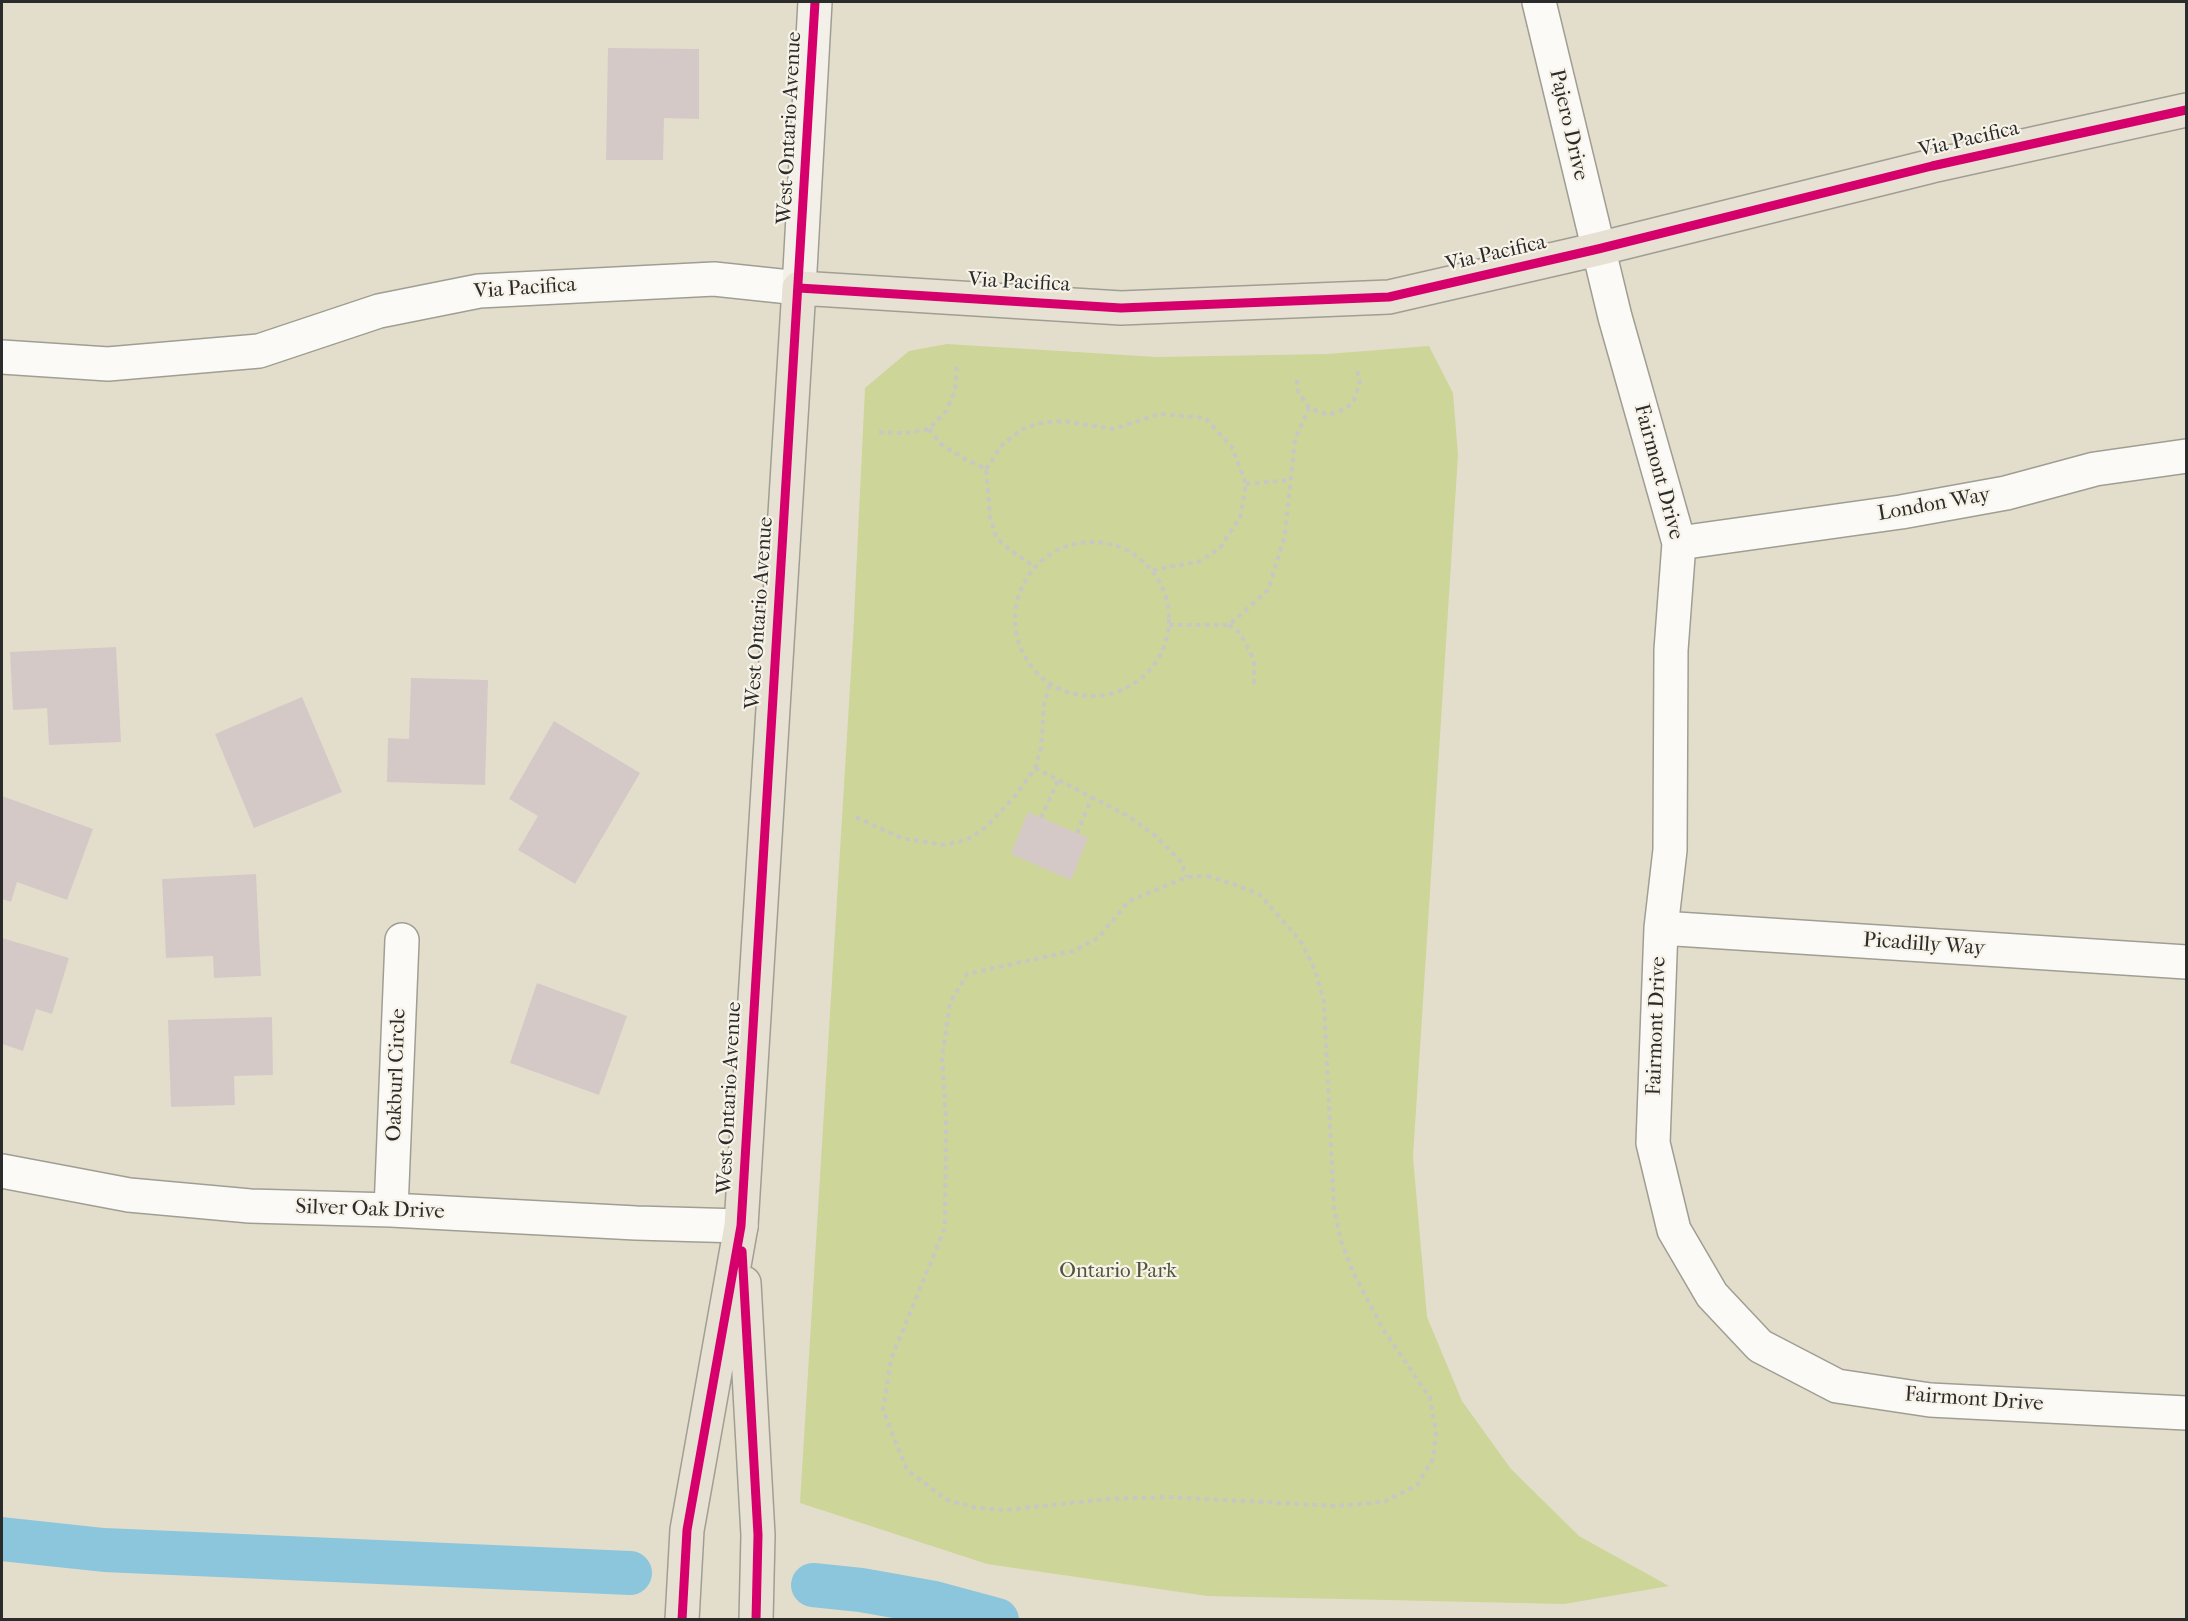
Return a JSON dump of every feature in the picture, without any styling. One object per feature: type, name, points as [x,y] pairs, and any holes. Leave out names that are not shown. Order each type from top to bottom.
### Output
[{"type":"main road","name":"West Ontario Avenue","points":[[682,1620],[687,1530],[741,1226],[815,2]]},
{"type":"main road","name":"Via Pacifica","points":[[799,288],[1121,308],[1389,297],[1598,249],[1932,166],[2187,110]]},
{"type":"main road","name":"West Ontario Avenue","points":[[741,1226],[758,1535],[756,1620]]},
{"type":"street","name":"Pajero Drive","points":[[1539,2],[1598,249]]},
{"type":"street","name":"Fairmont Drive","points":[[1598,249],[1679,543],[1671,651],[1670,850],[1661,928],[1653,1143],[1674,1230],[1712,1295],[1760,1346],[1837,1386],[1930,1400],[2187,1413]]},
{"type":"street","name":"Via Pacifica","points":[[2,357],[108,364],[259,351],[379,311],[479,291],[714,279],[799,288]]},
{"type":"street","name":"London Way","points":[[1679,543],[1901,512],[2007,493],[2095,469],[2187,456]]},
{"type":"street","name":"Picadilly Way","points":[[1661,928],[2187,962]]},
{"type":"street","name":"Oakburl Circle","points":[[391,1210],[402,940]]},
{"type":"street","name":"Silver Oak Drive","points":[[2,1171],[129,1195],[250,1206],[741,1226]]},
{"type":"path","points":[[879,432],[904,433],[929,429],[946,411],[955,391],[957,363]]},
{"type":"path","points":[[1297,380],[1298,391],[1309,408],[1328,415],[1347,408],[1359,391],[1360,381],[1357,371]]},
{"type":"path","points":[[1229,625],[1268,590],[1285,535],[1294,439],[1309,408]]},
{"type":"path","points":[[1035,567],[996,537],[990,516],[986,469],[1001,447],[1022,429],[1040,423],[1063,421],[1114,429],[1160,414],[1205,418],[1232,447],[1246,484],[1240,518],[1219,549],[1198,562],[1153,570]]},
{"type":"path","points":[[929,429],[941,444],[986,469]]},
{"type":"path","points":[[1246,484],[1290,480]]},
{"type":"path","points":[[1081,542],[1108,542],[1132,552],[1153,570],[1163,587],[1169,606],[1169,625],[1163,651],[1148,674],[1126,689],[1101,697],[1074,695],[1050,684],[1030,666],[1018,642],[1014,616],[1020,589],[1035,567],[1055,550],[1081,542]]},
{"type":"path","points":[[1169,625],[1229,625],[1240,633],[1254,660],[1254,688]]},
{"type":"path","points":[[856,817],[901,838],[945,845],[968,839],[986,827],[1015,796],[1035,768],[1041,748],[1044,704],[1050,684]]},
{"type":"path","points":[[1035,768],[1126,815],[1156,836],[1181,862],[1187,877]]},
{"type":"path","points":[[1041,818],[1059,780]]},
{"type":"path","points":[[1077,833],[1092,797]]},
{"type":"path","points":[[1208,876],[1259,894],[1300,940],[1315,970],[1324,1002],[1334,1208],[1341,1241],[1353,1272],[1383,1329],[1430,1398],[1436,1432],[1432,1459],[1417,1485],[1384,1502],[1374,1503],[1335,1506],[1169,1497],[1109,1498],[1004,1510],[977,1508],[947,1500],[908,1470],[883,1410],[891,1359],[945,1228],[946,1120],[942,1057],[950,1004],[967,974],[1073,951],[1098,938],[1129,901],[1187,877],[1208,876]]},
{"type":"green space","name":"Ontario Park","points":[[947,344],[1157,357],[1327,354],[1429,346],[1453,393],[1458,455],[1413,1157],[1427,1317],[1462,1401],[1511,1469],[1579,1536],[1669,1586],[1564,1604],[1207,1596],[987,1564],[800,1503],[853,638],[865,388],[909,351]]},
{"type":"building","points":[[608,48],[699,49],[699,119],[664,118],[663,160],[606,160]]},
{"type":"building","points":[[116,647],[121,742],[49,745],[47,708],[13,710],[10,652]]},
{"type":"building","points":[[411,678],[488,680],[485,785],[387,782],[388,738],[409,739]]},
{"type":"building","points":[[302,697],[342,792],[254,828],[215,734]]},
{"type":"building","points":[[554,721],[640,773],[575,884],[518,850],[538,816],[509,799]]},
{"type":"building","points":[[2,796],[93,829],[67,900],[17,882],[11,902],[2,899]]},
{"type":"building","points":[[1028,812],[1088,838],[1071,880],[1011,854]]},
{"type":"building","points":[[256,874],[261,976],[214,978],[213,956],[166,958],[162,879]]},
{"type":"building","points":[[2,938],[69,958],[52,1014],[36,1009],[23,1051],[2,1044]]},
{"type":"building","points":[[537,983],[627,1016],[599,1095],[510,1063]]},
{"type":"building","points":[[272,1017],[273,1075],[234,1076],[235,1105],[171,1107],[168,1020]]},
{"type":"waterway","points":[[2,1539],[104,1550],[630,1573]]},
{"type":"waterway","points":[[813,1585],[861,1590],[934,1603],[997,1620]]},
{"type":"cycle path","points":[[682,1620],[687,1530],[741,1226],[815,2]]},
{"type":"cycle path","points":[[799,288],[1121,308],[1389,297],[1598,249],[1932,166],[2186,110]]},
{"type":"cycle path","points":[[742,1251],[758,1535],[756,1620]]}]
